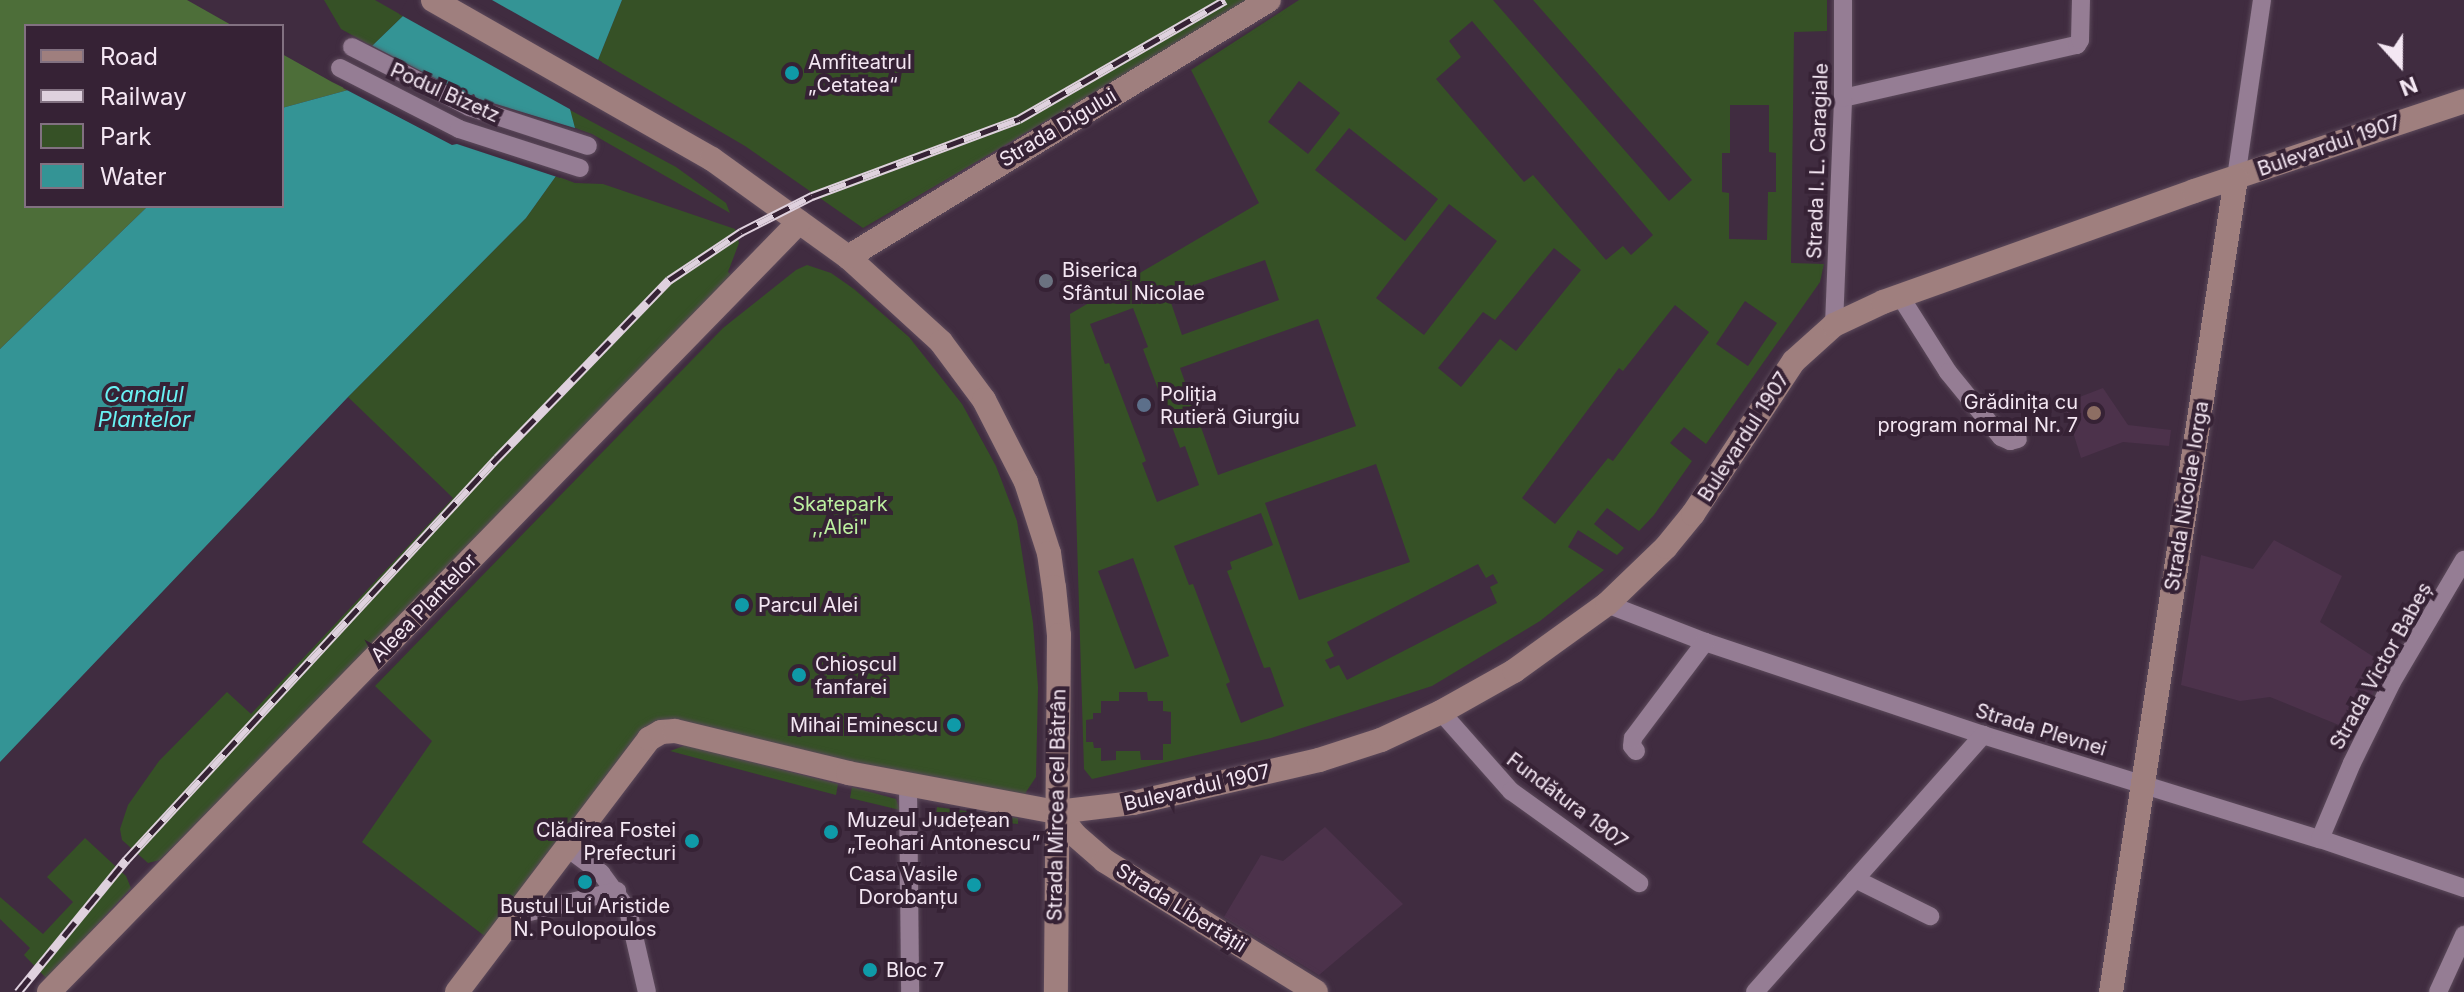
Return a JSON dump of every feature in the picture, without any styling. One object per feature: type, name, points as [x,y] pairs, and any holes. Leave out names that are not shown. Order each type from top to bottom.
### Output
[{"type":"main road","name":"Strada Mircea cel Bătrân","points":[[433,0],[712,159],[848,257],[922,323],[957,362],[997,422],[1030,492],[1049,553],[1059,635],[1056,992]]},
{"type":"main road","name":"Strada Digului","points":[[848,257],[1269,0]]},
{"type":"main road","name":"Bulevardul 1907","points":[[566,847],[649,739],[661,732],[687,734],[908,786],[1057,812],[1133,803],[1319,760],[1381,740],[1441,712],[1546,651],[1607,604],[1666,547],[1693,514],[1794,361],[1834,325],[1900,296],[2464,101]]},
{"type":"main road","name":"Strada Nicolae Iorga","points":[[2111,992],[2236,178]]},
{"type":"main road","name":"Aleea Plantelor","points":[[49,992],[799,222]]},
{"type":"main road","name":"Strada Libertății","points":[[1057,812],[1075,835],[1105,861],[1316,992]]},
{"type":"main road","points":[[457,992],[566,847]]},
{"type":"street","name":"Strada I. L. Caragiale","points":[[1834,325],[1843,98],[1843,0]]},
{"type":"street","points":[[1843,98],[2077,45],[2080,40],[2081,0]]},
{"type":"street","name":"Strada Nicolae Iorga","points":[[2236,178],[2262,0]]},
{"type":"street","name":"Podul Bizetz","points":[[352,47],[469,107],[588,146]]},
{"type":"street","name":"Podul Bizetz","points":[[340,68],[459,129],[580,168]]},
{"type":"street","points":[[1900,296],[1948,372],[2001,437],[2010,441],[2018,439]]},
{"type":"street","name":"Strada Victor Babeș","points":[[2320,839],[2352,763],[2392,682],[2464,560]]},
{"type":"street","name":"Strada Plevnei","points":[[1607,604],[1705,642],[1983,735],[2320,839],[2464,888]]},
{"type":"street","points":[[1636,751],[1632,746],[1633,738],[1705,642]]},
{"type":"street","name":"Fundătura 1907","points":[[1441,712],[1511,791],[1639,883]]},
{"type":"street","points":[[1755,992],[1983,735]]},
{"type":"street","points":[[908,786],[910,992]]},
{"type":"street","points":[[566,847],[601,873],[617,891],[635,932],[647,992]]},
{"type":"street","points":[[1855,879],[1930,916]]},
{"type":"street","points":[[517,915],[617,891]]},
{"type":"street","points":[[2438,992],[2464,935]]},
{"type":"shaded area","points":[[0,0],[187,0],[229,24],[24,24],[24,208],[146,208],[0,349]]},
{"type":"shaded area","points":[[284,55],[332,82],[348,90],[284,107]]},
{"type":"shaded area","name":"Grădinița cu program normal Nr. 7","points":[[2103,388],[2128,425],[2171,430],[2169,446],[2123,442],[2081,458],[2064,403]]},
{"type":"shaded area","points":[[2274,540],[2342,576],[2320,622],[2386,665],[2356,732],[2270,697],[2240,701],[2181,685],[2201,555],[2253,569]]},
{"type":"shaded area","points":[[1325,827],[1403,904],[1319,975],[1224,917],[1261,855],[1283,861]]},
{"type":"green space","points":[[324,0],[375,0],[403,16],[372,46],[341,29]]},
{"type":"green space","points":[[622,0],[1253,0],[863,228],[745,146],[598,60]]},
{"type":"green space","points":[[1299,0],[1493,0],[1669,201],[1692,180],[1533,0],[1827,0],[1827,31],[1794,32],[1791,263],[1824,264],[1820,282],[1706,444],[1684,427],[1670,443],[1692,461],[1654,515],[1639,531],[1607,508],[1594,524],[1624,548],[1617,555],[1578,530],[1568,547],[1604,570],[1540,621],[1432,686],[1271,738],[1092,779],[1084,769],[1070,314],[1259,203],[1191,70]],"holes":[[[1472,21],[1653,235],[1631,255],[1623,246],[1606,260],[1533,175],[1524,182],[1436,79],[1461,57],[1449,41]],[[1299,81],[1340,113],[1308,154],[1268,122]],[[1730,105],[1769,105],[1769,152],[1776,153],[1776,192],[1768,192],[1767,240],[1729,239],[1729,193],[1722,192],[1722,153],[1730,153]],[[1349,128],[1438,199],[1405,241],[1315,170]],[[1449,204],[1497,241],[1424,335],[1376,298]],[[1554,248],[1581,270],[1516,351],[1500,339],[1461,387],[1438,368],[1483,312],[1495,320]],[[1265,260],[1279,300],[1182,335],[1168,294]],[[1745,301],[1777,323],[1748,366],[1716,344]],[[1675,305],[1709,332],[1613,461],[1608,458],[1555,524],[1522,498],[1619,368],[1623,371]],[[1133,308],[1148,347],[1143,349],[1180,448],[1185,446],[1199,485],[1157,502],[1142,463],[1146,461],[1109,363],[1105,364],[1090,324]],[[1318,319],[1356,426],[1218,475],[1180,368]],[[1376,464],[1410,562],[1299,600],[1265,503]],[[1261,513],[1273,545],[1230,562],[1232,569],[1227,571],[1264,668],[1270,667],[1284,706],[1241,723],[1226,684],[1230,682],[1193,584],[1189,585],[1174,546]],[[1133,558],[1169,656],[1135,669],[1098,571]],[[1478,564],[1486,578],[1493,574],[1498,583],[1490,587],[1497,603],[1347,680],[1339,665],[1330,669],[1325,660],[1334,656],[1327,642]],[[1119,692],[1147,692],[1148,701],[1163,701],[1163,711],[1171,712],[1171,744],[1163,744],[1163,760],[1141,760],[1140,751],[1116,751],[1116,760],[1101,761],[1101,748],[1094,748],[1093,742],[1086,742],[1086,720],[1093,719],[1093,713],[1101,713],[1101,701],[1119,701]]]},
{"type":"green space","points":[[570,110],[676,167],[726,203],[730,213],[592,134],[575,128]]},
{"type":"green space","points":[[556,176],[575,183],[603,184],[735,229],[739,243],[728,272],[731,275],[486,531],[160,860],[148,863],[122,840],[120,829],[128,805],[159,761],[227,692],[251,714],[453,498],[348,397],[526,218]]},
{"type":"green space","name":"Parcul Alei","points":[[807,265],[831,273],[854,289],[909,337],[962,404],[996,466],[1017,521],[1033,623],[1038,687],[1036,777],[1026,792],[1025,808],[661,732],[495,944],[362,842],[432,741],[375,686],[723,328],[796,270]]},
{"type":"green space","points":[[686,745],[838,784],[836,795],[670,751]]},
{"type":"green space","points":[[852,787],[896,799],[900,810],[850,798]]},
{"type":"green space","points":[[937,807],[1018,818],[1018,824],[936,816]]},
{"type":"green space","points":[[85,838],[126,876],[131,888],[47,979],[24,955],[30,948],[0,919],[0,897],[43,934],[73,902],[47,877]]},
{"type":"water","name":"Canalul Plantelor","points":[[412,0],[622,0],[598,60],[570,109],[575,128],[556,176],[526,218],[348,397],[0,762],[0,349],[146,208],[284,208],[284,107],[348,90],[372,46],[403,16]]},
{"type":"pier","points":[[407,0],[492,0],[602,62],[575,112],[399,14]]},
{"type":"pier","points":[[369,44],[469,96],[474,94],[476,98],[578,129],[560,178],[457,144],[452,145],[343,88]]},
{"type":"railway","points":[[18,992],[126,860],[497,458],[669,280],[741,232],[812,196],[1019,119],[1225,0]]},
{"type":"place","name":"Amfiteatrul „Cetatea“","points":[[792,73]]},
{"type":"place","name":"Biserica Sfântul Nicolae","points":[[1046,281]]},
{"type":"place","name":"Poliția Rutieră Giurgiu","points":[[1144,405]]},
{"type":"place","name":"Grădinița cu program normal Nr. 7","points":[[2094,413]]},
{"type":"place","name":"Parcul Alei","points":[[742,605]]},
{"type":"place","name":"Chioșcul fanfarei","points":[[799,675]]},
{"type":"place","name":"Mihai Eminescu","points":[[954,725]]},
{"type":"place","name":"Muzeul Județean „Teohari Antonescu”","points":[[831,832]]},
{"type":"place","name":"Clădirea Fostei Prefecturi","points":[[692,841]]},
{"type":"place","name":"Bustul Lui Aristide N. Poulopoulos","points":[[585,882]]},
{"type":"place","name":"Casa Vasile Dorobanțu","points":[[974,885]]},
{"type":"place","name":"Bloc 7","points":[[870,970]]},
{"type":"park label","name":"Skatepark ,,Alei\"","points":[[840,516]]}]
